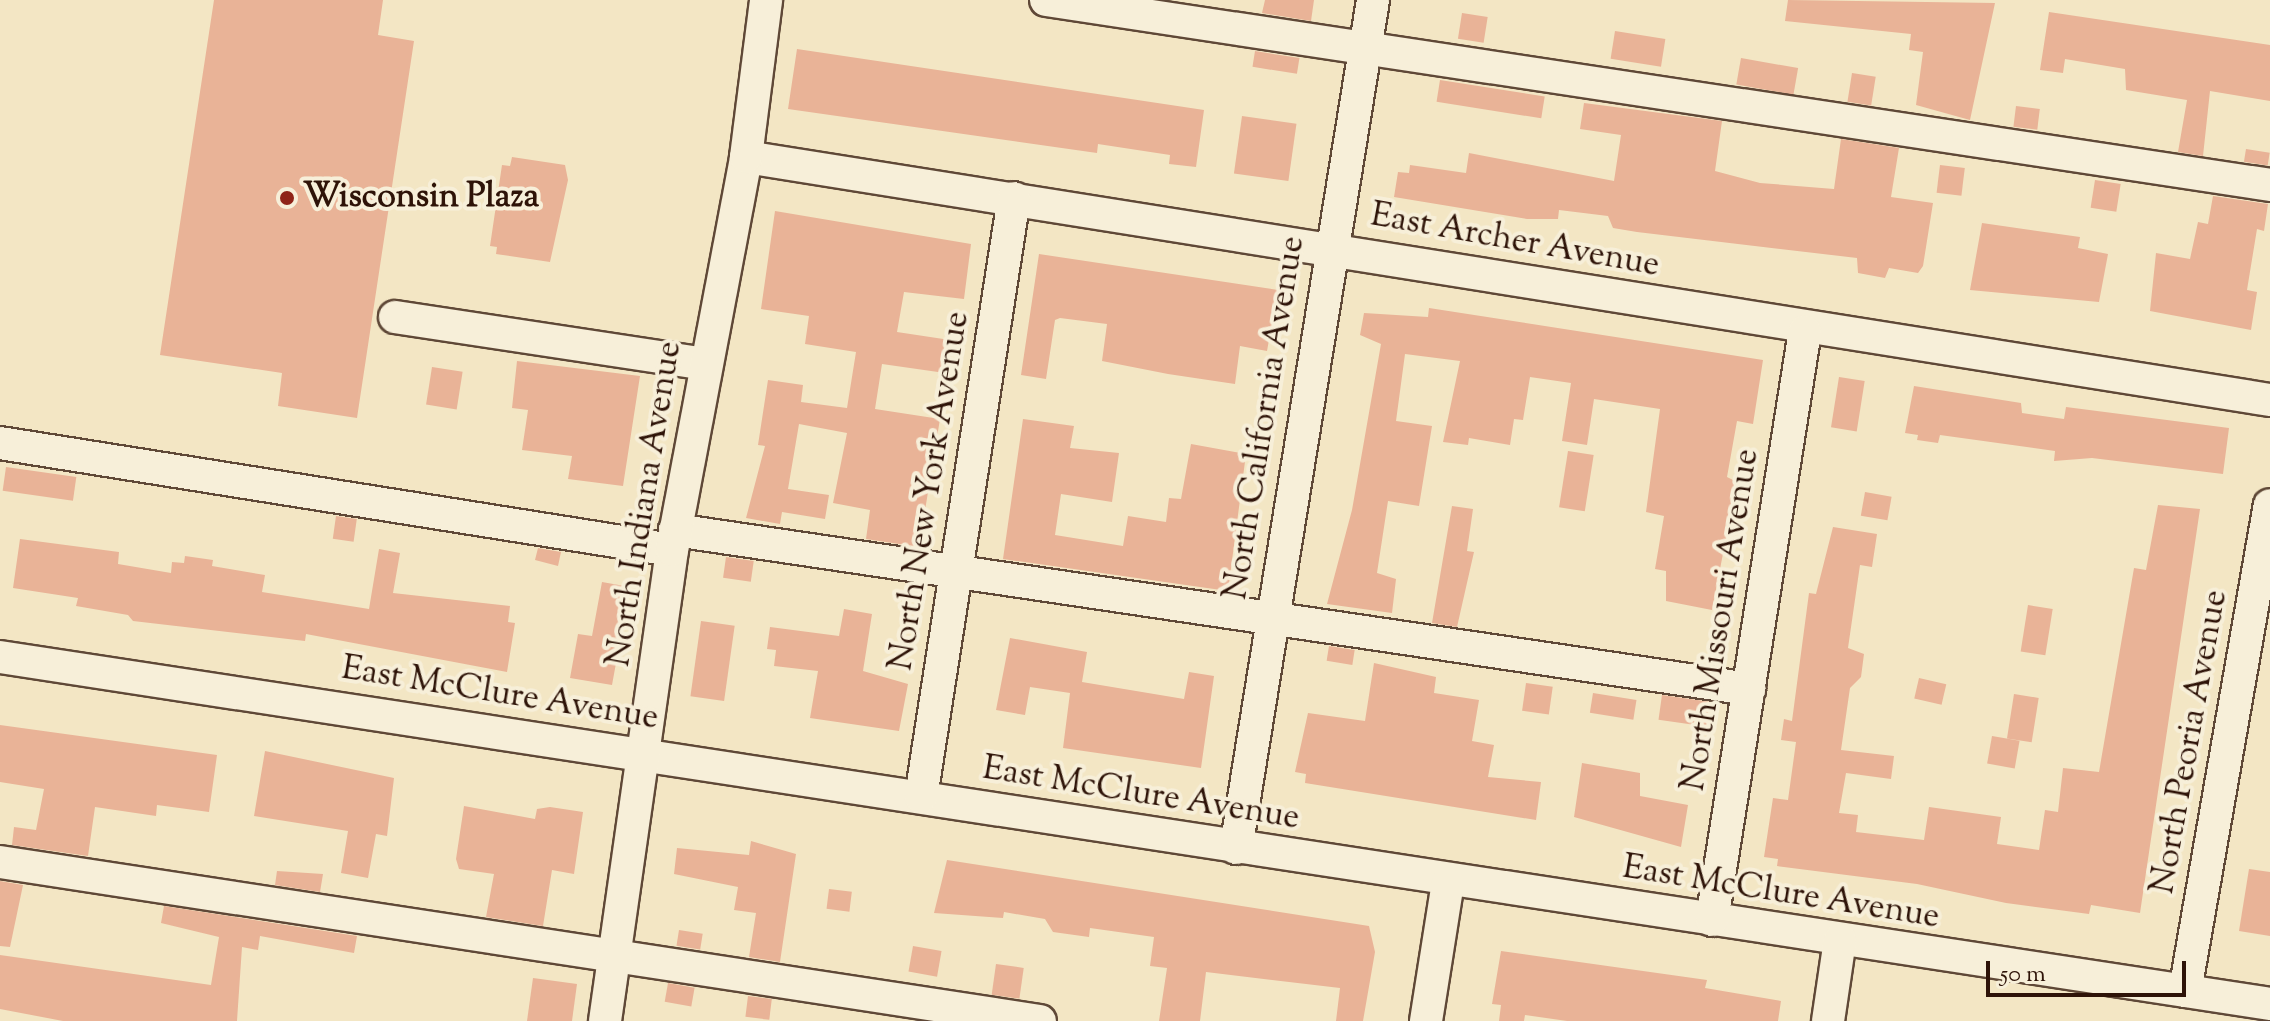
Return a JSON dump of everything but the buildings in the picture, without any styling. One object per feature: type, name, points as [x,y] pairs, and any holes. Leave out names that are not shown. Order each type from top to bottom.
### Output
[{"type":"street","name":"North Indiana Avenue","points":[[605,1021],[673,540],[746,157],[766,0]]},
{"type":"street","points":[[1046,0],[2270,185]]},
{"type":"street","name":"North California Avenue","points":[[1236,848],[1330,247],[1373,0]]},
{"type":"street","name":"East Archer Avenue","points":[[746,157],[1330,247],[1805,331],[2270,400]]},
{"type":"street","name":"North New York Avenue","points":[[921,797],[1014,198]]},
{"type":"street","points":[[395,317],[706,364]]},
{"type":"street","name":"North Missouri Avenue","points":[[1712,920],[1805,331]]},
{"type":"street","points":[[0,443],[673,540],[956,569],[1749,689]]},
{"type":"street","name":"North Peoria Avenue","points":[[2185,991],[2270,505]]},
{"type":"street","name":"East McClure Avenue","points":[[0,657],[921,797],[1448,882],[2185,991],[2235,1010],[2270,1004]]},
{"type":"street","points":[[0,862],[1040,1021]]},
{"type":"street","points":[[1426,1021],[1448,882]]},
{"type":"street","points":[[1828,1021],[1840,940]]},
{"type":"place","name":"Wisconsin Plaza","points":[[287,198]]}]
